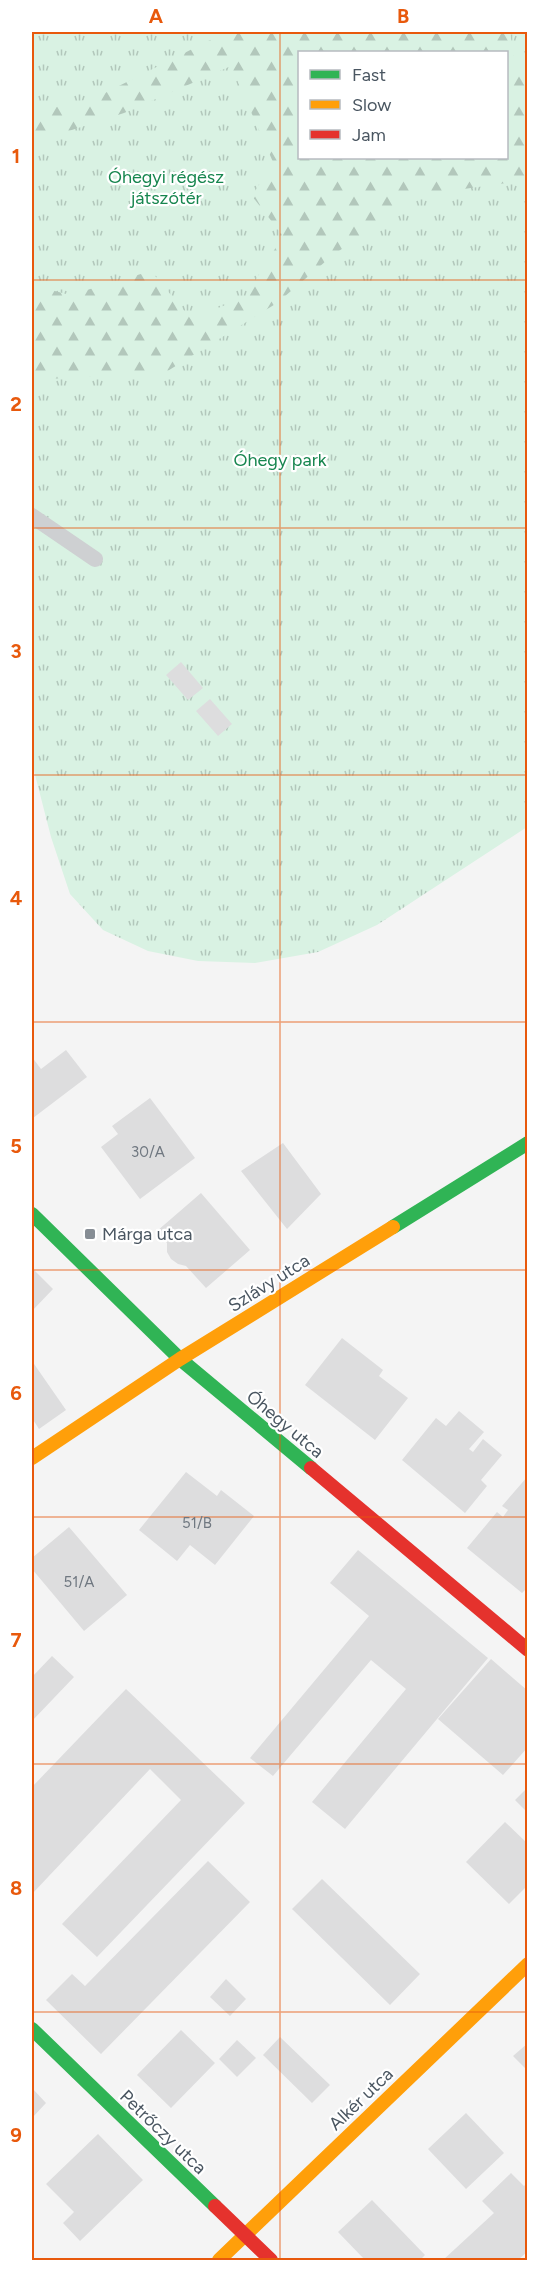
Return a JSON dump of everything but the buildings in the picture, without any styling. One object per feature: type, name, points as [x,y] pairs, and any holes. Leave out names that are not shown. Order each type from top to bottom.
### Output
[{"type":"street","name":"Szlávy utca","points":[[32,1458],[180,1359],[528,1143]]},
{"type":"street","name":"Óhegy utca","points":[[32,1214],[180,1359],[528,1650]]},
{"type":"street","name":"Alkér utca","points":[[219,2260],[528,1964]]},
{"type":"street","name":"Petrőczy utca","points":[[32,2029],[271,2260]]},
{"type":"lane","points":[[32,516],[95,559]]},
{"type":"green space","name":"Óhegy park","points":[[32,32],[527,32],[527,827],[377,925],[318,952],[255,963],[198,961],[148,951],[103,930],[70,894],[51,837],[32,763]]},
{"type":"green space","points":[[226,32],[510,32],[514,57],[527,64],[527,180],[421,195],[333,255],[277,303],[166,372],[32,380],[32,285],[70,295],[151,271],[191,319],[245,297],[283,236],[252,196],[273,162],[231,66],[124,113],[32,143],[32,113],[97,97]]},
{"type":"traffic: fast","points":[[393,1227],[528,1143]]},
{"type":"traffic: fast","points":[[32,1214],[180,1359],[311,1468]]},
{"type":"traffic: fast","points":[[32,2029],[215,2206]]},
{"type":"traffic: slow","points":[[32,1458],[180,1359],[393,1227]]},
{"type":"traffic: slow","points":[[219,2260],[528,1964]]},
{"type":"traffic: jam","points":[[311,1468],[528,1650]]},
{"type":"traffic: jam","points":[[215,2206],[271,2260]]},
{"type":"place","name":"Márga utca","points":[[90,1234]]},
{"type":"park label","name":"Óhegyi régész játszótér","points":[[166,187]]}]
